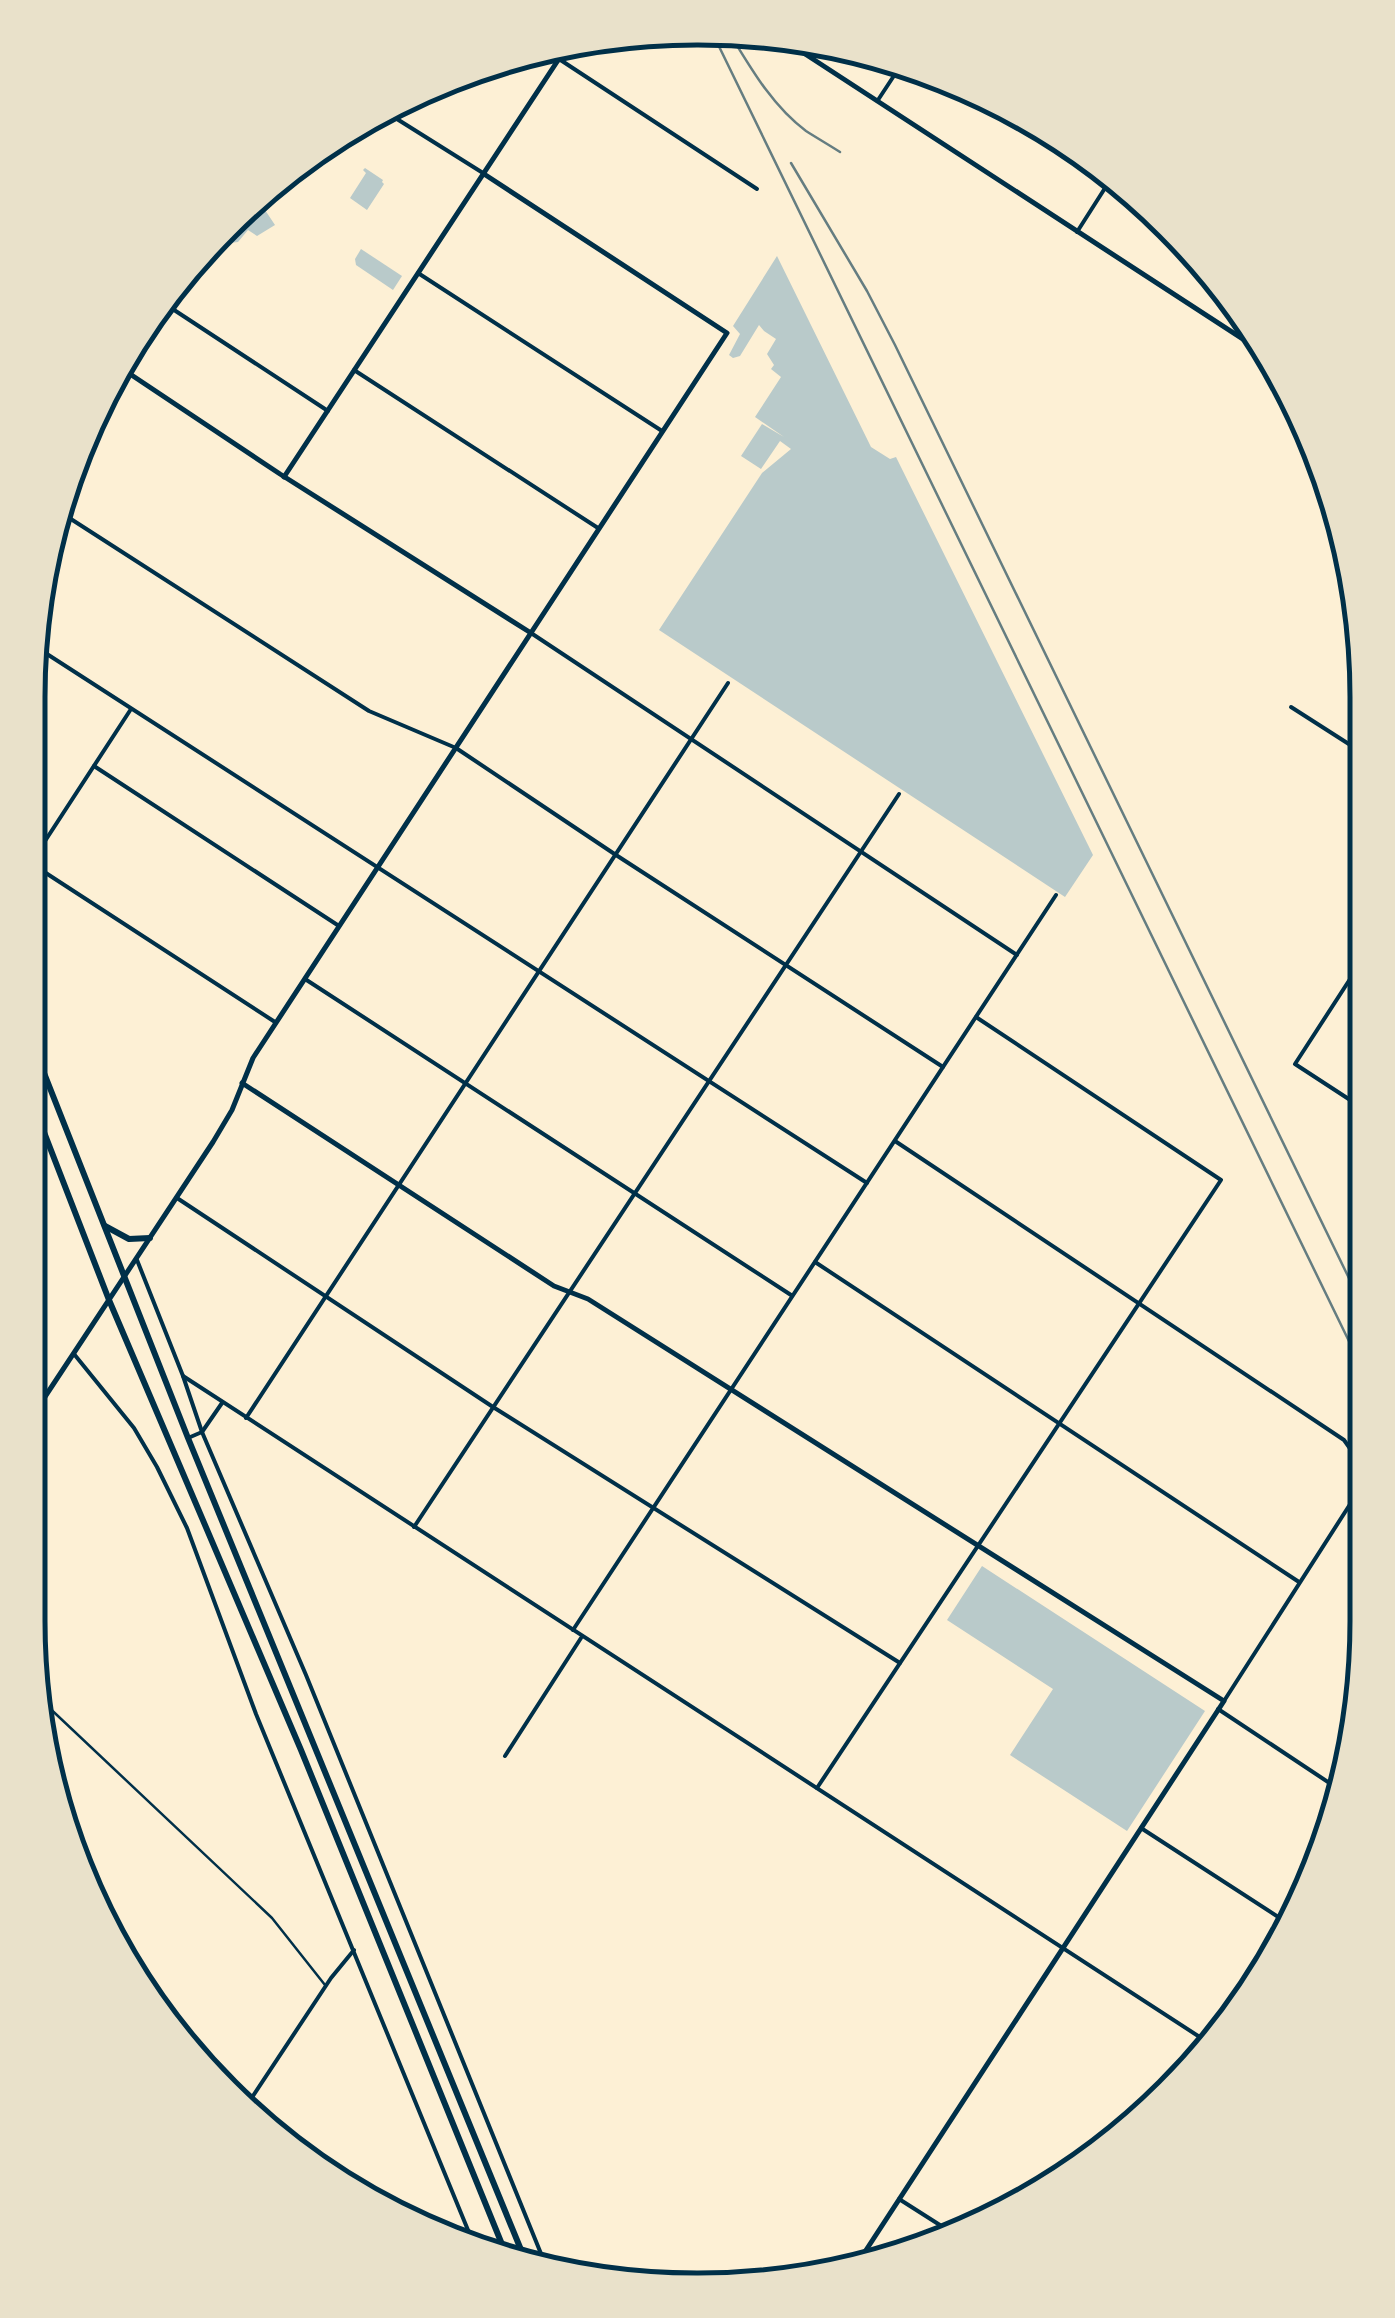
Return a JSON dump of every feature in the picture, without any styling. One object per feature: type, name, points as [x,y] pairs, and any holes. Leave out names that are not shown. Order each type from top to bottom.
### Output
[{"type":"highway","points":[[45,1076],[188,1438],[520,2248]]},
{"type":"highway","points":[[45,1135],[109,1300],[316,1786],[501,2242]]},
{"type":"highway","points":[[103,1226],[129,1239],[150,1238]]},
{"type":"street","points":[[807,55],[1243,339]]},
{"type":"street","points":[[284,477],[560,60]]},
{"type":"street","points":[[560,60],[757,189]]},
{"type":"street","points":[[878,101],[894,76]]},
{"type":"street","points":[[45,1396],[228,1117],[250,1063],[276,1022],[727,333],[396,119]]},
{"type":"street","points":[[1078,232],[1105,188]]},
{"type":"street","points":[[418,273],[663,431]]},
{"type":"street","points":[[173,310],[328,411]]},
{"type":"street","points":[[354,370],[599,529]]},
{"type":"street","points":[[130,374],[531,633],[1017,955]]},
{"type":"street","points":[[70,519],[369,711],[456,748],[943,1067]]},
{"type":"street","points":[[46,654],[867,1183]]},
{"type":"street","points":[[246,1418],[728,682]]},
{"type":"street","points":[[1290,707],[1350,745]]},
{"type":"street","points":[[45,843],[131,709]]},
{"type":"street","points":[[94,766],[340,926]]},
{"type":"street","points":[[414,1527],[899,794]]},
{"type":"street","points":[[45,871],[276,1022]]},
{"type":"street","points":[[573,1630],[1056,896]]},
{"type":"street","points":[[304,979],[792,1296]]},
{"type":"street","points":[[1350,979],[1295,1064],[1350,1100]]},
{"type":"street","points":[[817,1788],[1220,1180],[976,1018]]},
{"type":"street","points":[[242,1082],[554,1286],[588,1299],[1224,1700]]},
{"type":"street","points":[[895,1141],[1344,1440],[1350,1448]]},
{"type":"street","points":[[177,1198],[493,1406],[900,1663]]},
{"type":"street","points":[[137,1259],[202,1432],[541,2254]]},
{"type":"street","points":[[815,1262],[1300,1583]]},
{"type":"street","points":[[74,1354],[134,1428],[158,1466],[186,1528],[256,1714],[468,2231]]},
{"type":"street","points":[[183,1376],[1200,2036]]},
{"type":"street","points":[[188,1438],[202,1432],[222,1403]]},
{"type":"street","points":[[864,2251],[1350,1504]]},
{"type":"street","points":[[504,1756],[582,1636]]},
{"type":"street","points":[[1218,1709],[1329,1783]]},
{"type":"street","points":[[1141,1828],[1279,1917]]},
{"type":"street","points":[[252,2097],[354,1950]]},
{"type":"street","points":[[899,2199],[941,2225]]},
{"type":"lane","points":[[52,1710],[272,1918],[326,1986]]},
{"type":"shaded area","points":[[365,168],[384,184],[367,210],[350,198],[366,173]]},
{"type":"shaded area","points":[[264,210],[275,225],[257,236],[248,230],[238,242],[230,243]]},
{"type":"shaded area","points":[[361,249],[402,276],[393,290],[356,265]]},
{"type":"shaded area","points":[[777,256],[871,447],[890,459],[896,457],[1093,855],[1065,897],[659,630],[762,473],[791,449],[780,441],[761,469],[741,456],[762,424],[784,437],[755,417],[781,377],[771,369],[774,365],[767,354],[776,339],[759,325],[740,356],[729,355],[740,334],[733,326]]},
{"type":"shaded area","points":[[982,1566],[1205,1711],[1127,1831],[1010,1755],[1053,1689],[947,1620]]},
{"type":"railway","points":[[719,45],[1350,1343]]},
{"type":"railway","points":[[738,46],[762,84],[793,121],[840,152]]},
{"type":"railway","points":[[791,163],[895,345],[1350,1280]]}]
